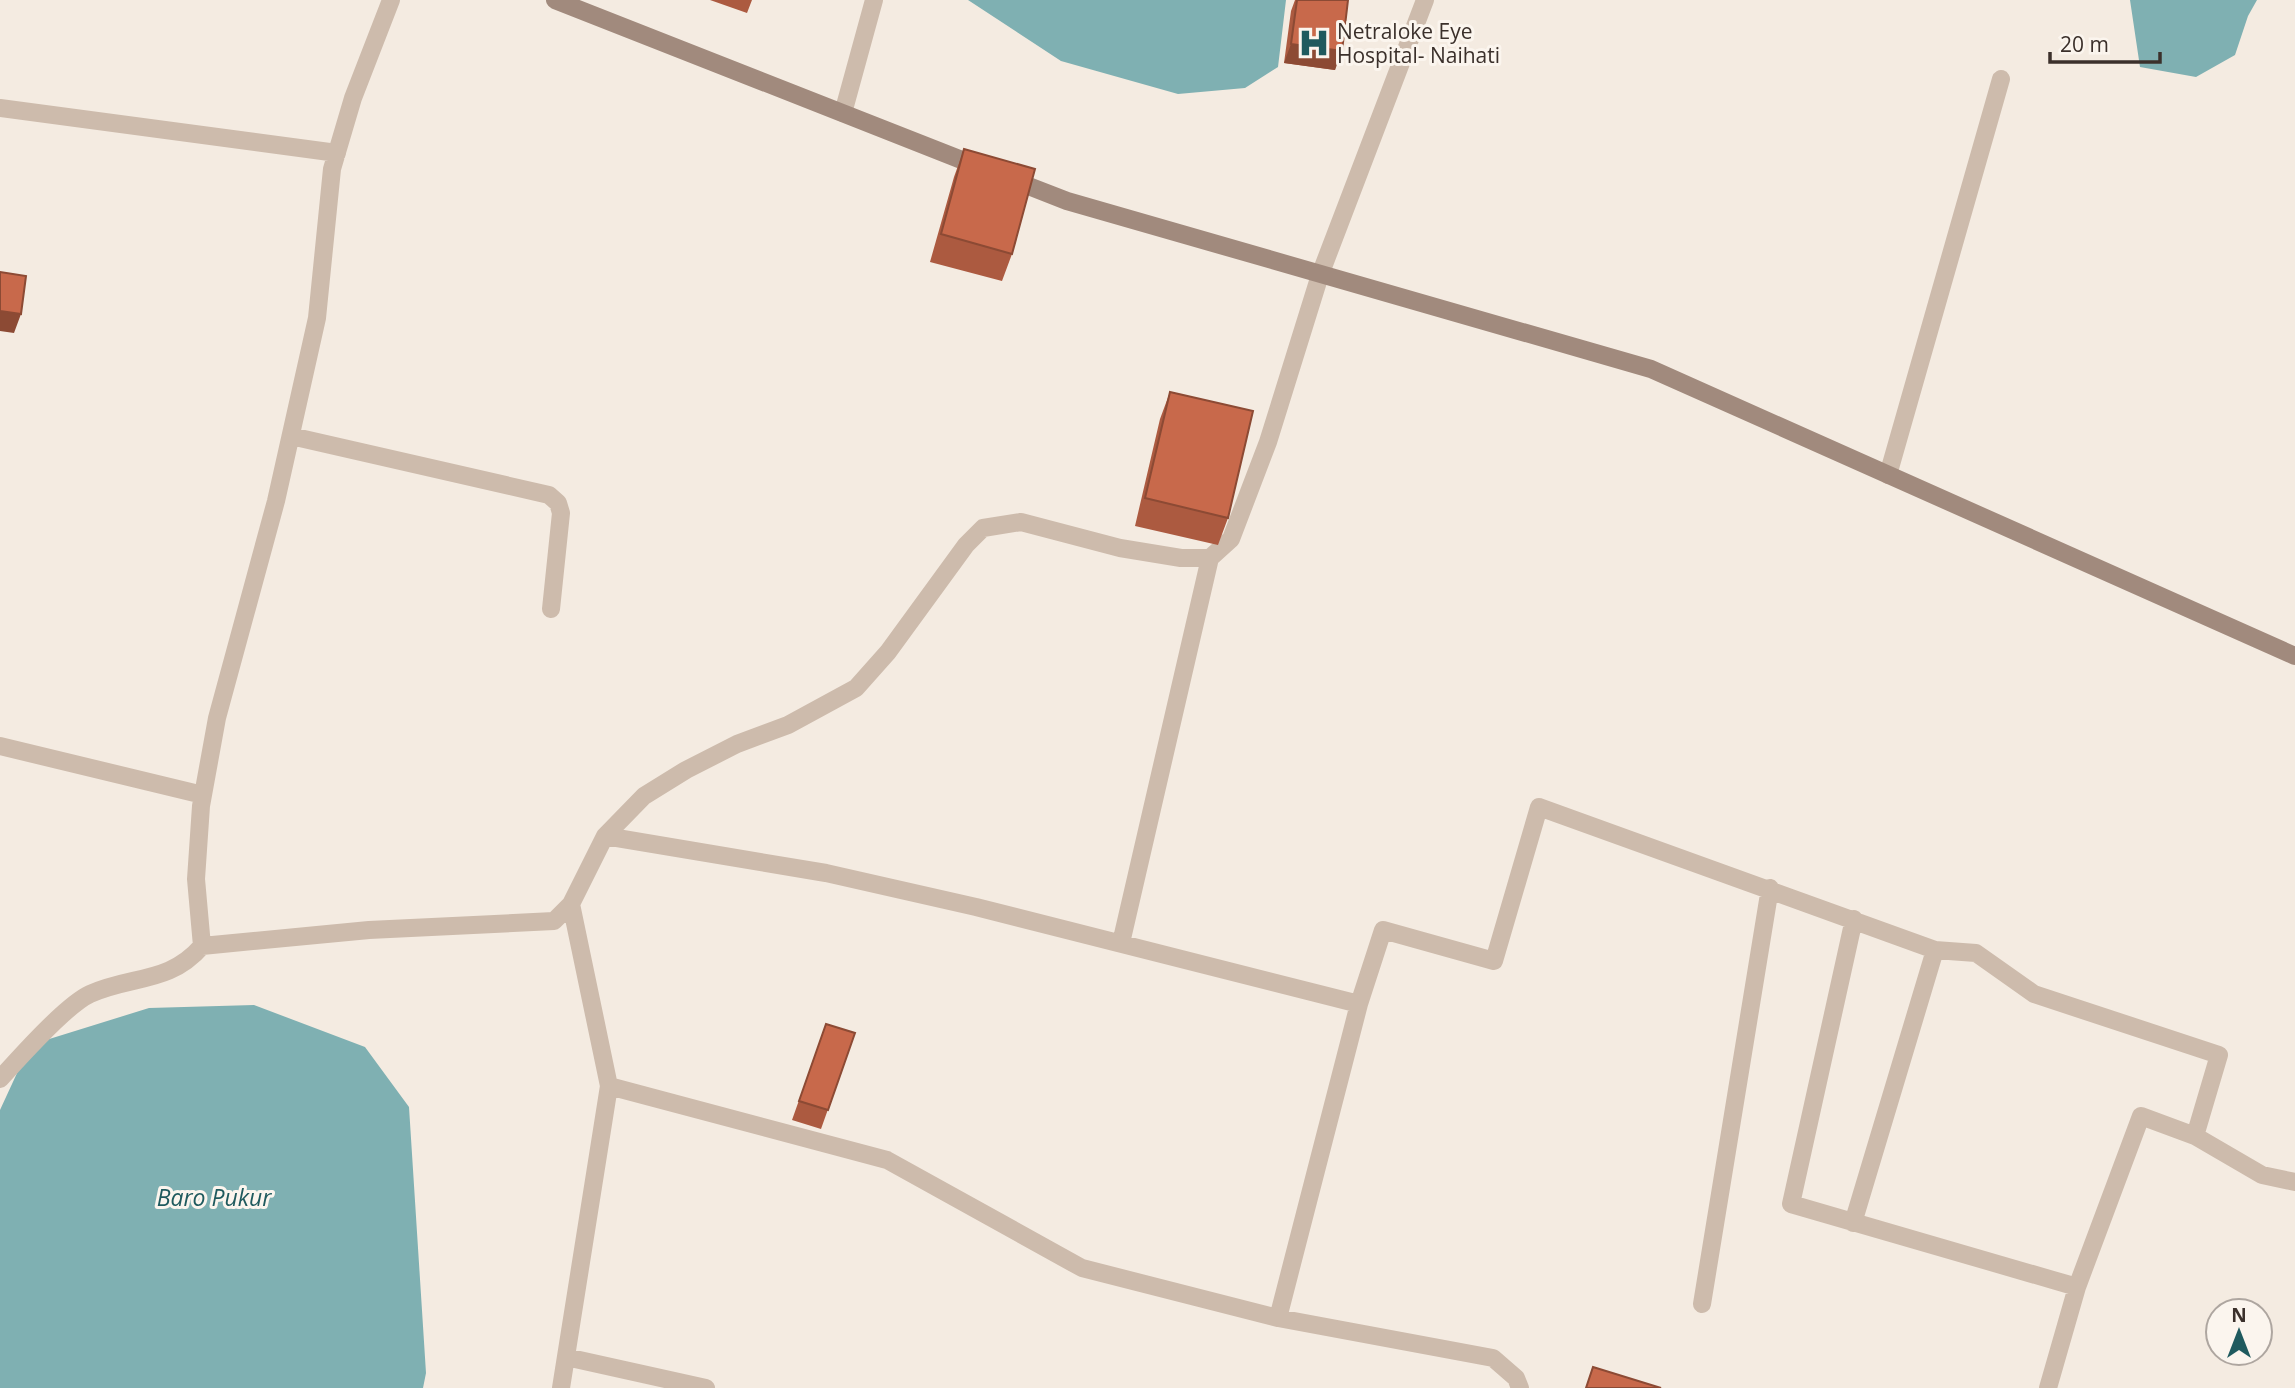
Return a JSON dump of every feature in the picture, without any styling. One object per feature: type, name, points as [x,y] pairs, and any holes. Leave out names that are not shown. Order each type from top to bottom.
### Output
[{"type":"main road","points":[[555,0],[1067,201],[1651,369],[2295,656]]},
{"type":"street","points":[[202,946],[196,879],[203,795],[217,718],[291,436],[317,318],[332,169],[353,98],[391,0]]},
{"type":"street","points":[[844,113],[874,0]]},
{"type":"street","points":[[1121,943],[1210,558],[1231,539],[1268,442],[1320,275],[1426,0]]},
{"type":"street","points":[[1888,475],[2001,79]]},
{"type":"street","points":[[0,107],[337,153]]},
{"type":"street","points":[[291,436],[549,495],[558,503],[561,513],[551,609]]},
{"type":"street","points":[[0,1079],[30,1045],[89,994],[163,973],[187,962],[202,946],[369,930],[523,925],[554,921],[571,904],[605,836],[644,796],[686,770],[737,744],[788,726],[856,688],[888,652],[966,545],[983,528],[1021,522],[1120,548],[1181,558],[1210,558]]},
{"type":"street","points":[[0,746],[203,795]]},
{"type":"street","points":[[1278,1318],[1359,1004],[1383,930],[1494,961],[1539,807],[1770,888],[1935,950],[1976,953],[2034,994],[2219,1055],[2195,1136]]},
{"type":"street","points":[[605,836],[826,873],[1121,943],[1359,1004]]},
{"type":"street","points":[[1702,1304],[1770,888]]},
{"type":"street","points":[[561,1388],[609,1086],[571,904]]},
{"type":"street","points":[[1854,919],[1791,1204],[2077,1287]]},
{"type":"street","points":[[1853,1223],[1935,950]]},
{"type":"street","points":[[609,1086],[887,1160],[1082,1268],[1278,1318],[1493,1358],[1516,1378],[1520,1388]]},
{"type":"street","points":[[2049,1388],[2077,1287],[2141,1116],[2195,1136],[2262,1175],[2295,1182]]},
{"type":"street","points":[[566,1357],[706,1388]]},
{"type":"water","points":[[968,0],[1286,0],[1278,67],[1245,88],[1178,94],[1061,61]]},
{"type":"water","points":[[2130,0],[2257,0],[2248,16],[2235,55],[2196,77],[2140,67]]},
{"type":"water","name":"Baro Pukur","points":[[254,1005],[365,1047],[409,1107],[426,1373],[423,1388],[0,1388],[0,1110],[30,1045],[149,1008]]},
{"type":"building","points":[[1297,0],[1348,0],[1342,51],[1291,44]]},
{"type":"building","points":[[964,149],[1035,169],[1012,254],[941,234]]},
{"type":"building","points":[[0,272],[26,276],[21,314],[0,311]]},
{"type":"building","points":[[1170,392],[1253,411],[1228,518],[1145,498]]},
{"type":"building","points":[[826,1024],[855,1033],[828,1110],[799,1101]]},
{"type":"building","points":[[1593,1367],[1661,1388],[1586,1388]]},
{"type":"place","name":"Netraloke Eye Hospital- Naihati","points":[[1314,43]]}]
